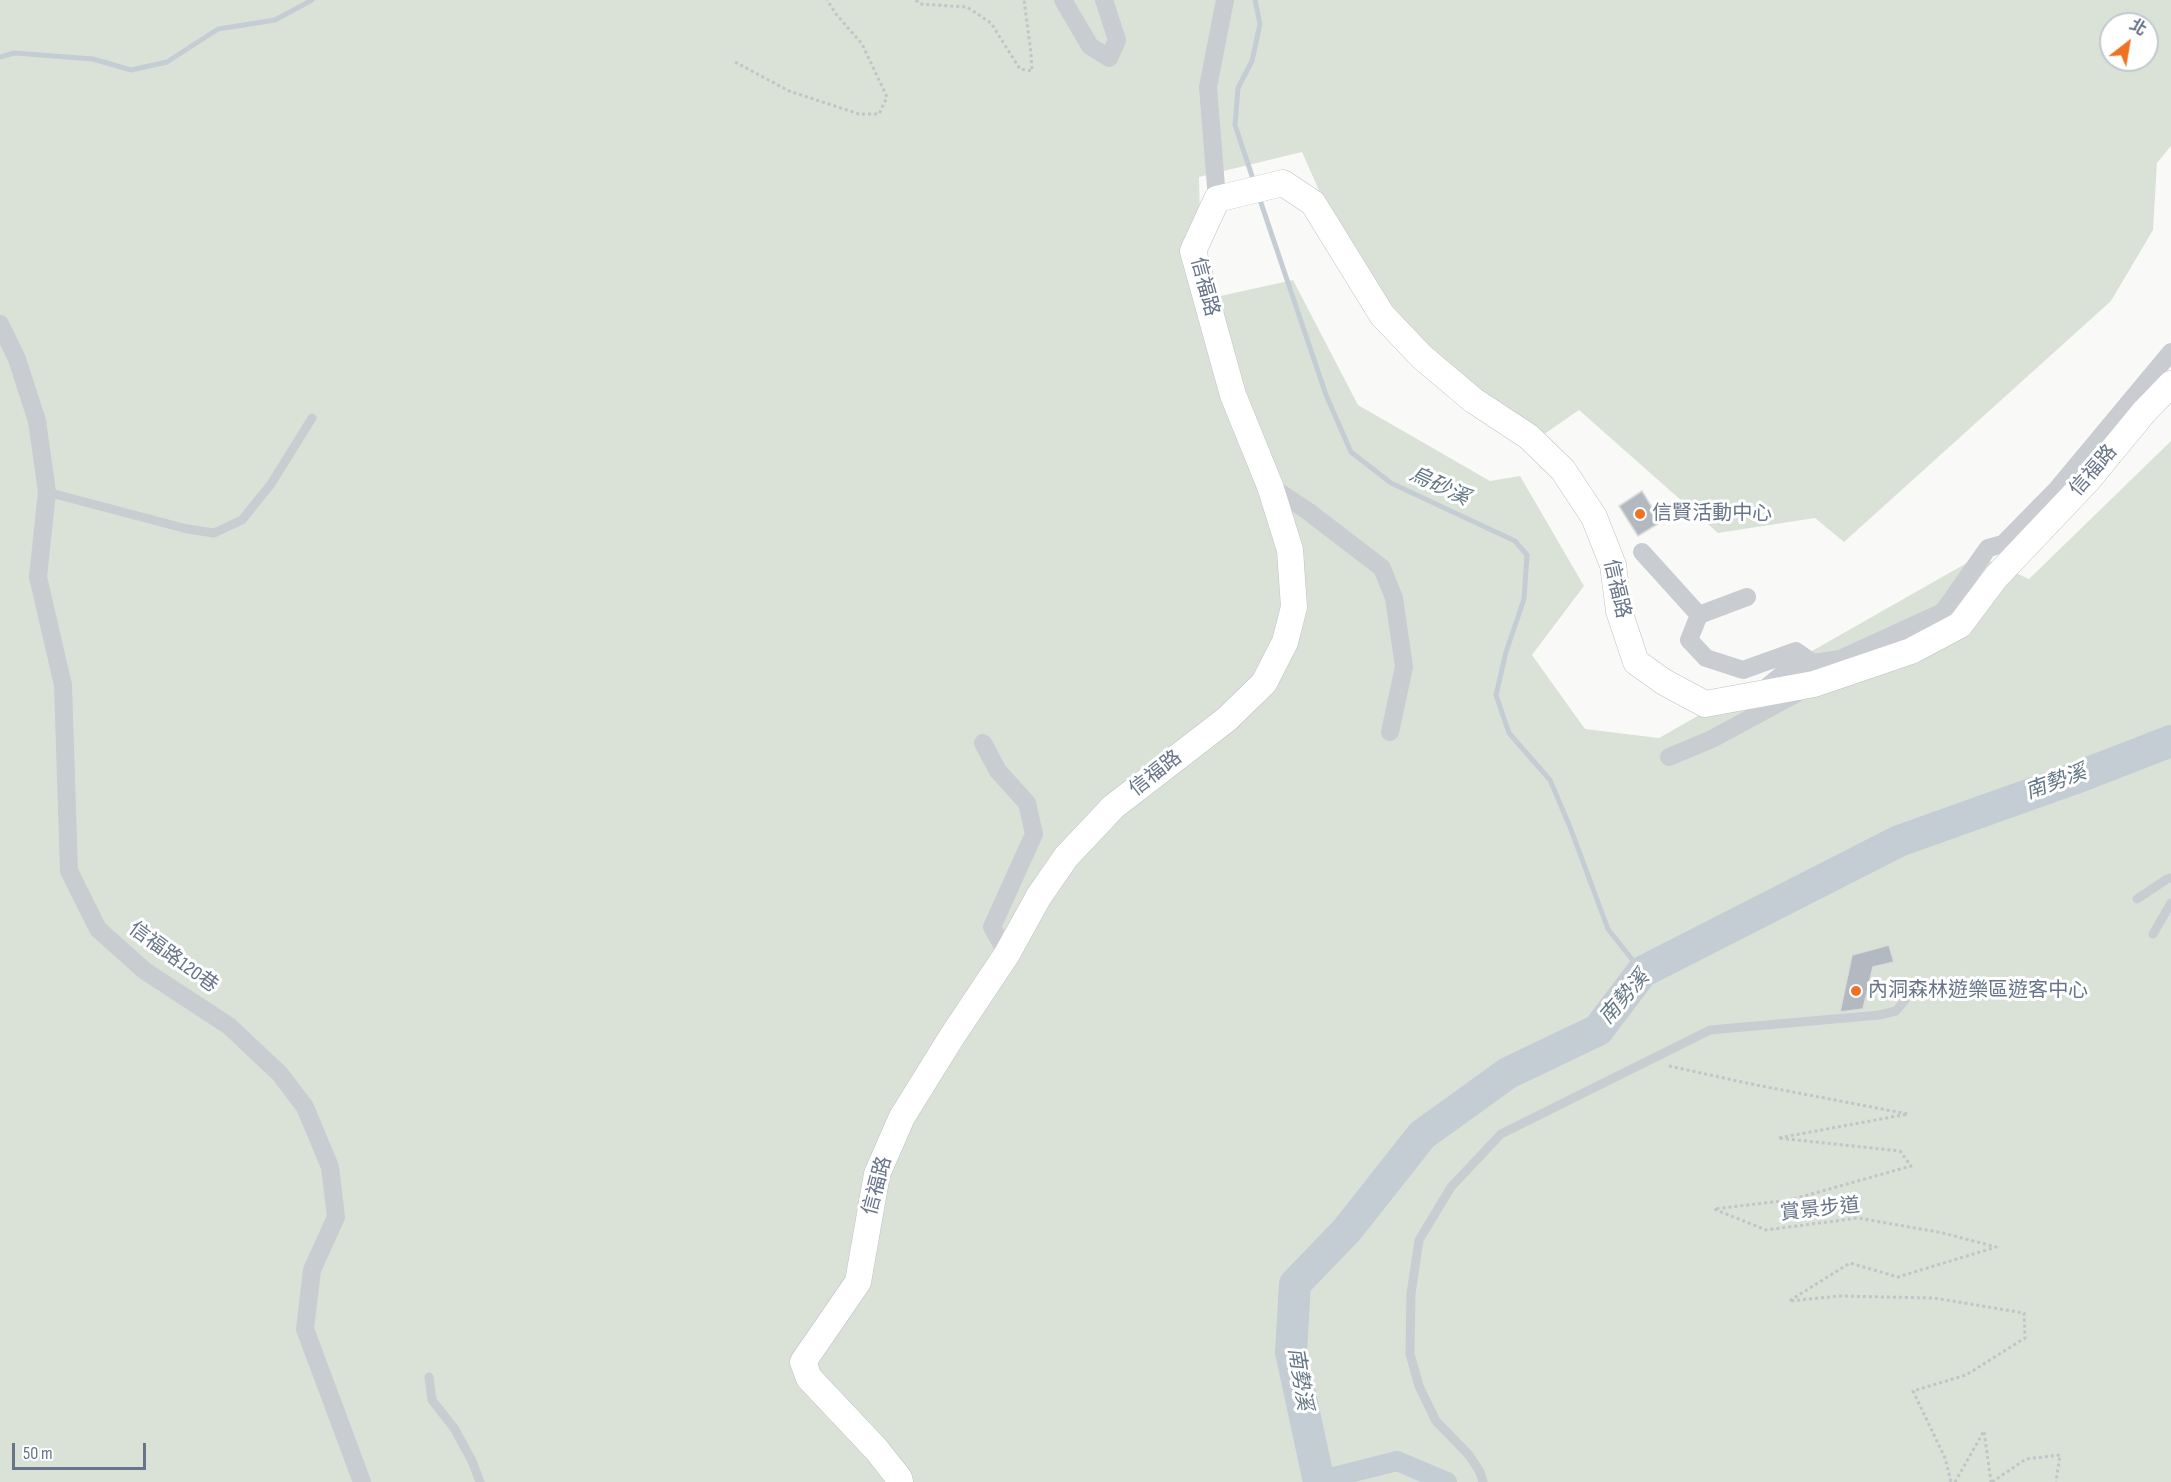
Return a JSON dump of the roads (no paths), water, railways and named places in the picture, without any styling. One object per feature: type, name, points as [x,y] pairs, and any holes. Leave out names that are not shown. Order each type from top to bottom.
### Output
[{"type":"street","points":[[1062,0],[1090,46],[1109,58],[1117,40],[1104,0]]},
{"type":"street","points":[[1217,199],[1208,87],[1225,0]]},
{"type":"street","name":"信福路","points":[[900,1482],[876,1449],[809,1377],[804,1362],[858,1282],[877,1174],[902,1118],[951,1038],[1007,954],[1039,896],[1074,848],[1113,807],[1227,719],[1264,683],[1285,642],[1294,607],[1290,550],[1270,486],[1233,395],[1192,251],[1217,199],[1283,183],[1313,203],[1382,315],[1422,357],[1473,400],[1529,437],[1563,470],[1594,517],[1613,566],[1619,611],[1636,662],[1664,682],[1705,704],[1759,694],[1814,673],[1911,651],[1960,625],[1996,577],[2088,480],[2144,412],[2171,384]]},
{"type":"street","name":"信福路120巷","points":[[0,324],[17,359],[37,420],[48,492],[38,577],[63,685],[69,871],[98,929],[145,971],[229,1026],[280,1074],[305,1107],[330,1167],[336,1217],[312,1270],[305,1329],[362,1482]]},
{"type":"street","points":[[1669,757],[1712,739],[1840,658],[1943,612],[1988,548],[2003,544],[2057,489],[2171,352]]},
{"type":"street","points":[[1270,486],[1309,512],[1382,568],[1394,598],[1404,666],[1390,732]]},
{"type":"street","points":[[1642,552],[1699,615]]},
{"type":"street","points":[[1746,597],[1699,615],[1689,640],[1706,658],[1743,670],[1796,651],[1814,673]]},
{"type":"street","points":[[983,743],[998,771],[1027,803],[1034,834],[992,927],[1007,954]]},
{"type":"lane","points":[[48,492],[187,529],[214,533],[242,520],[271,484],[312,418]]},
{"type":"lane","points":[[2137,899],[2171,878]]},
{"type":"lane","points":[[2152,934],[2171,903]]},
{"type":"lane","points":[[1483,1482],[1480,1472],[1468,1455],[1436,1421],[1419,1386],[1410,1354],[1411,1294],[1419,1240],[1451,1187],[1501,1134],[1710,1030],[1879,1014],[1896,1011],[1905,1000]]},
{"type":"lane","points":[[429,1377],[432,1400],[454,1428],[472,1461],[480,1482]]},
{"type":"waterway","points":[[0,57],[14,53],[93,59],[131,70],[167,62],[218,29],[275,20],[312,0]]},
{"type":"waterway","name":"烏砂溪","points":[[1254,182],[1235,125],[1238,88],[1252,61],[1260,24],[1255,0]]},
{"type":"waterway","name":"烏砂溪","points":[[1259,197],[1326,395],[1351,452],[1391,483],[1515,541],[1527,555],[1524,599],[1506,652],[1496,695],[1509,733],[1550,780],[1608,929],[1642,972]]},
{"type":"waterway","name":"南勢溪","points":[[1319,1482],[1291,1352],[1295,1284],[1347,1230],[1422,1135],[1508,1073],[1598,1030],[1642,972],[1899,841],[2073,779],[2171,741]]},
{"type":"waterway","points":[[1318,1481],[1397,1461],[1447,1482]]},
{"type":"place","name":"信賢活動中心","points":[[1640,514]]},
{"type":"place","name":"內洞森林遊樂區遊客中心","points":[[1856,991]]}]
